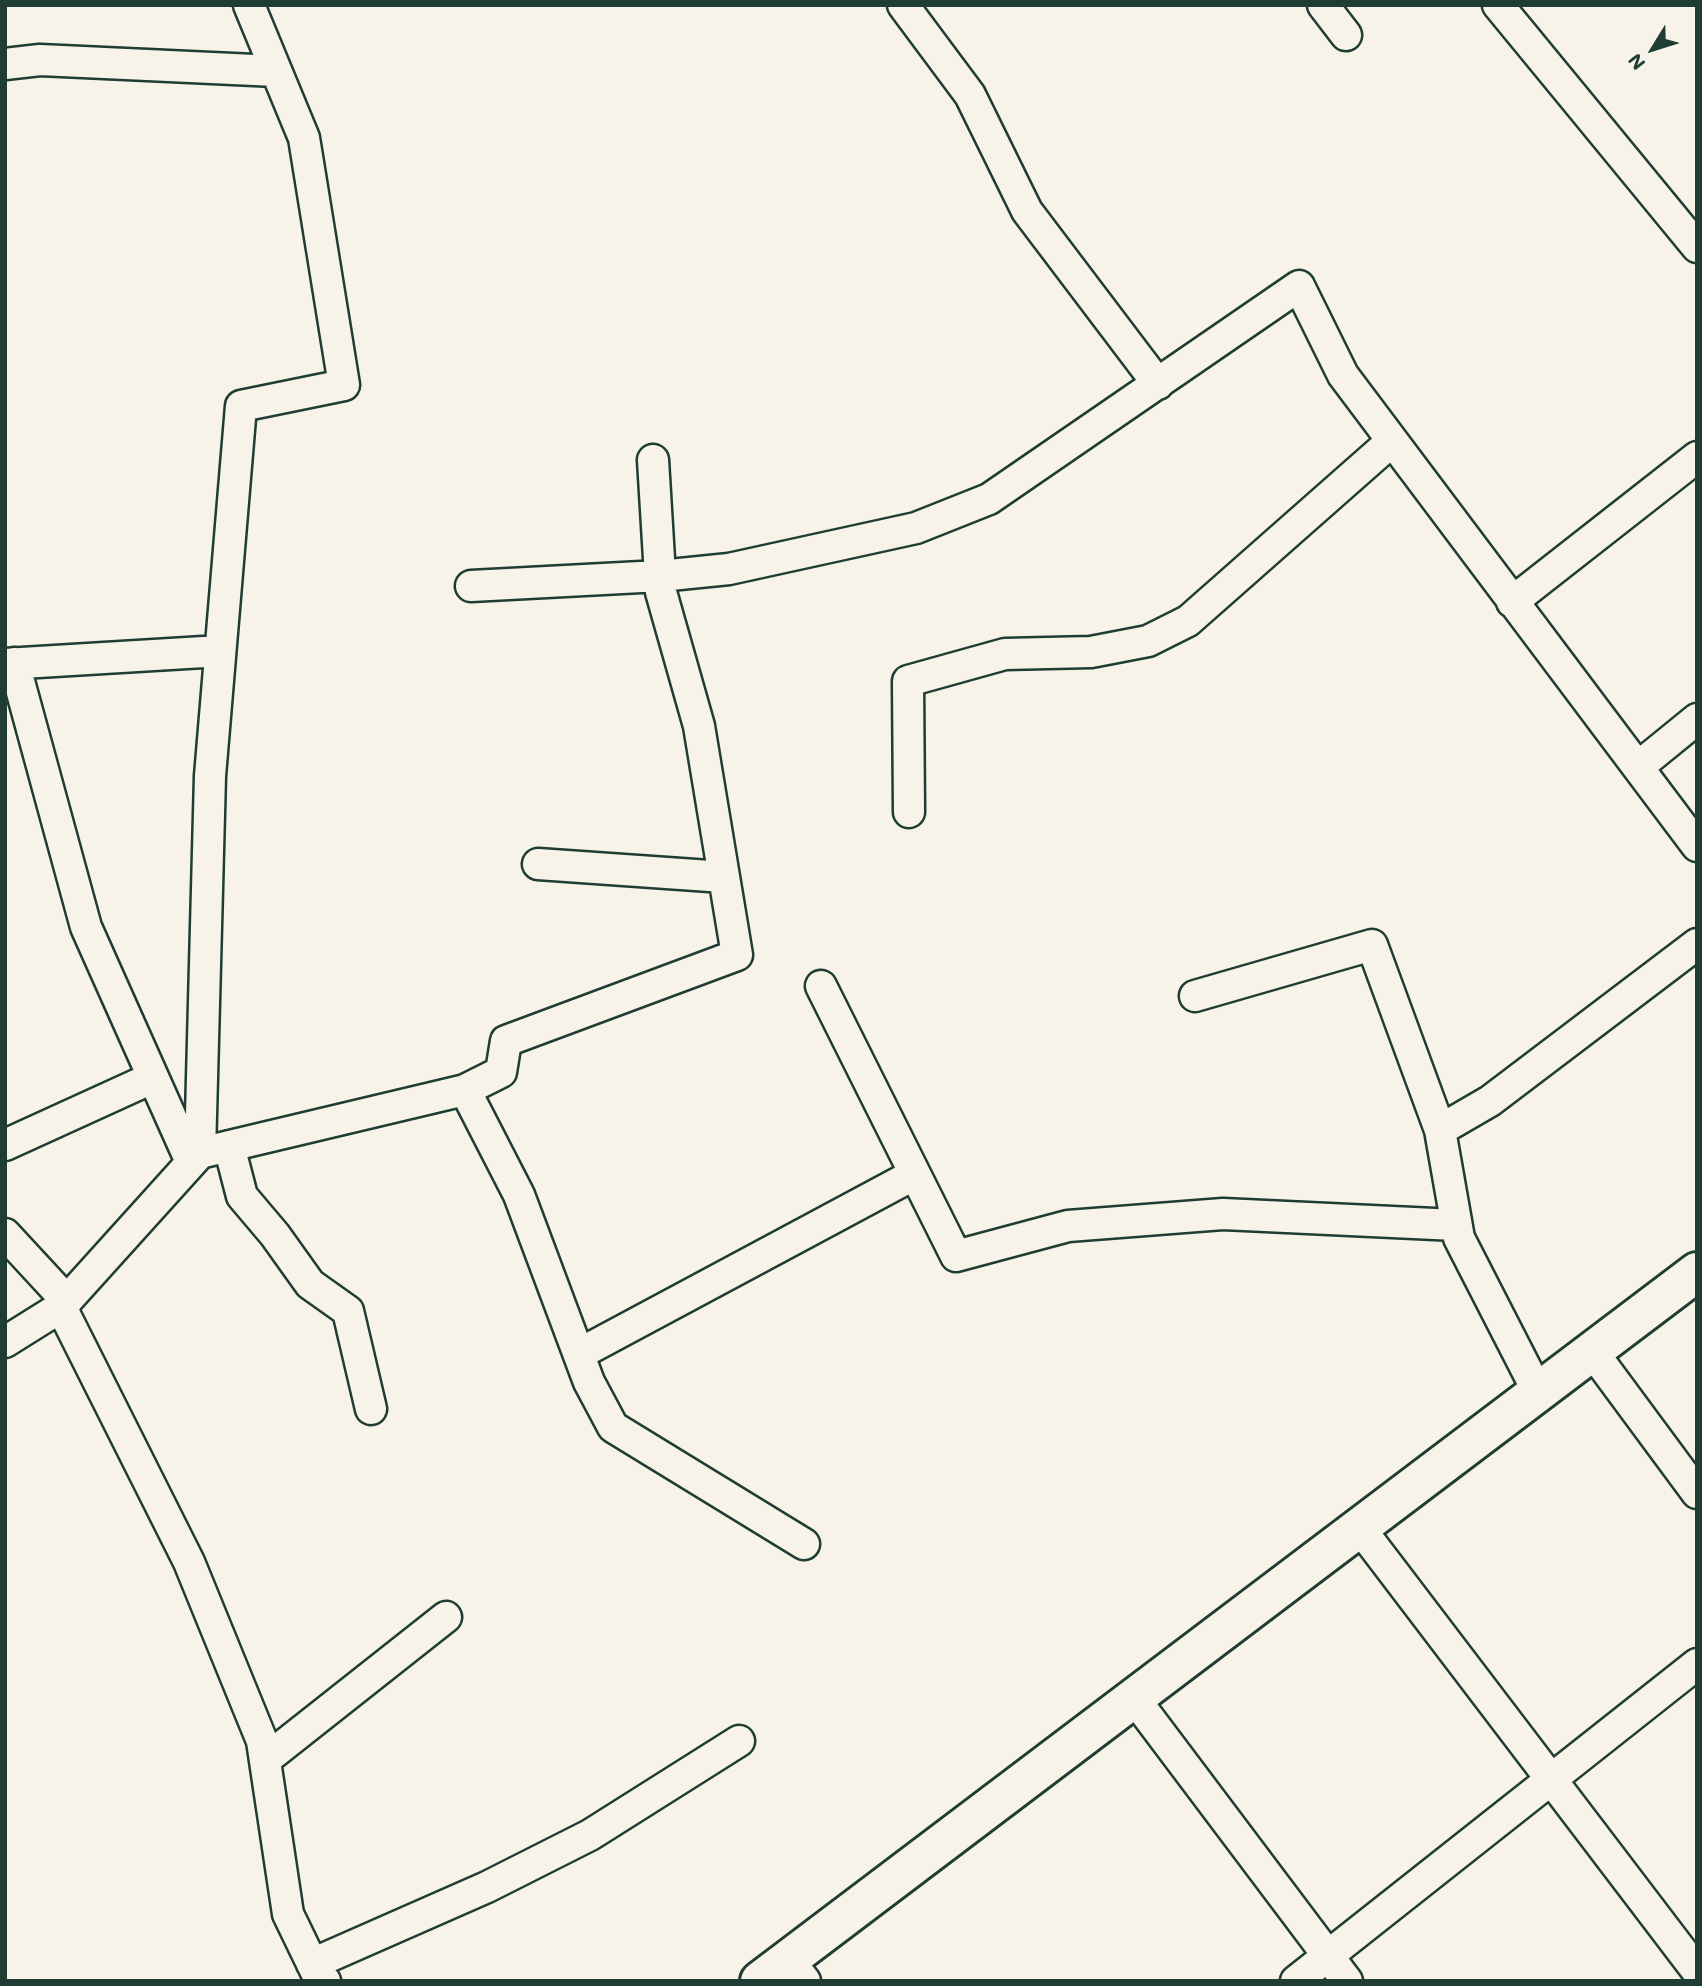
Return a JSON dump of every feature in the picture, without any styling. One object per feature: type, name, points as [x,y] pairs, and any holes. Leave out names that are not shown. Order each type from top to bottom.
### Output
[{"type":"street","points":[[195,1158],[210,776],[242,406],[344,386],[304,138],[249,5]]},
{"type":"street","points":[[903,5],[970,95],[1027,211],[1158,384]]},
{"type":"street","points":[[1323,5],[1346,35]]},
{"type":"street","points":[[1498,5],[1697,247]]},
{"type":"street","points":[[5,64],[40,60],[276,71]]},
{"type":"street","points":[[471,586],[660,576],[729,569],[916,528],[989,499],[1300,286],[1343,375],[1697,846]]},
{"type":"street","points":[[909,812],[908,681],[1005,654],[1091,652],[1148,641],[1188,621],[1392,441]]},
{"type":"street","points":[[1512,601],[1697,457]]},
{"type":"street","points":[[5,1342],[64,1304],[195,1158],[229,1146],[465,1090],[501,1072],[506,1041],[737,955],[699,726],[661,592],[653,460]]},
{"type":"street","points":[[195,1158],[152,1078],[86,928],[10,664],[220,651]]},
{"type":"street","points":[[1638,767],[1697,719]]},
{"type":"street","points":[[538,864],[724,877]]},
{"type":"street","points":[[1440,1130],[1490,1101],[1697,944]]},
{"type":"street","points":[[1195,996],[1373,945],[1440,1130],[1459,1238],[1538,1392]]},
{"type":"street","points":[[821,986],[956,1256],[1068,1226],[1223,1214],[1456,1225]]},
{"type":"street","points":[[5,1145],[152,1078]]},
{"type":"street","points":[[465,1090],[519,1195],[589,1382],[613,1427],[804,1544]]},
{"type":"street","points":[[229,1146],[242,1196],[275,1235],[310,1284],[348,1311],[371,1409]]},
{"type":"street","points":[[579,1354],[915,1174]]},
{"type":"street","points":[[5,1234],[64,1304],[189,1562],[262,1741],[288,1914],[318,1972],[590,1835],[739,1741]]},
{"type":"street","points":[[784,1974],[1134,1698],[1697,1272]]},
{"type":"street","points":[[1592,1351],[1697,1493]]},
{"type":"street","points":[[1359,1527],[1697,1970]]},
{"type":"street","points":[[265,1760],[446,1617]]},
{"type":"street","points":[[1296,1981],[1697,1664]]},
{"type":"street","points":[[1134,1698],[1347,1981]]}]
